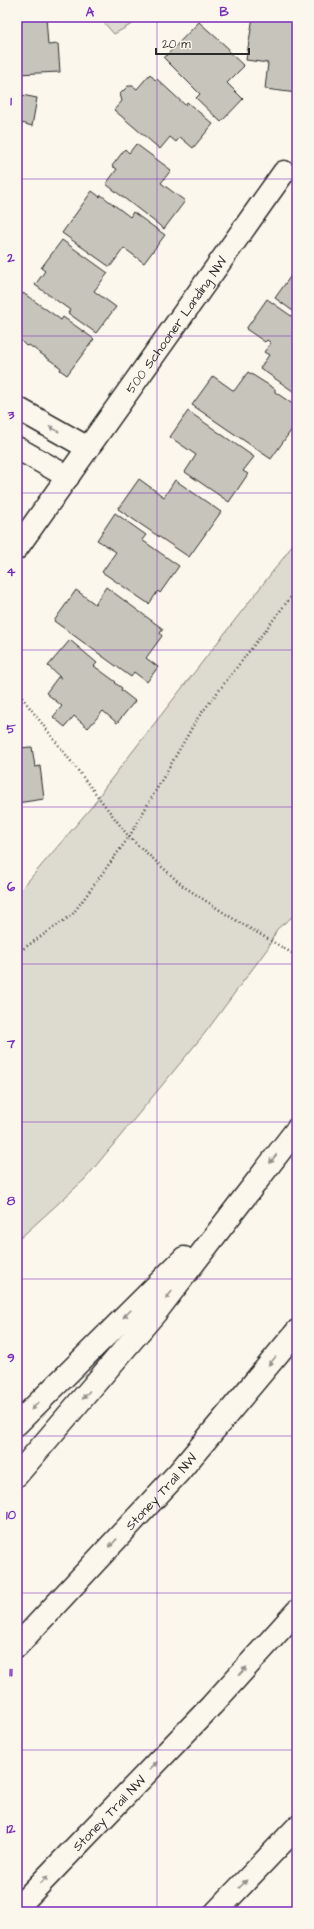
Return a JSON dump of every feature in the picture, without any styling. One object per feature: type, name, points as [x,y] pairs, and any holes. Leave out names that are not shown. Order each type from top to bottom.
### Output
[{"type":"main road","name":"500 Schooner Landing NW","points":[[17,548],[284,172]]},
{"type":"main road","points":[[17,408],[88,448]]},
{"type":"main road","points":[[17,448],[68,477]]},
{"type":"main road","points":[[17,1475],[157,1311],[297,1129]]},
{"type":"main road","points":[[17,1424],[244,1197]]},
{"type":"main road","name":"Stoney Trail NW","points":[[17,1646],[179,1472],[297,1331]]},
{"type":"main road","name":"Stoney Trail NW","points":[[17,1908],[212,1705],[297,1611]]},
{"type":"main road","points":[[216,1912],[297,1827]]},
{"type":"path","points":[[17,952],[72,915],[129,837],[197,719],[297,589]]},
{"type":"path","points":[[17,691],[129,837],[183,886],[251,930],[297,956]]},
{"type":"shaded area","points":[[99,17],[145,17],[114,34]]},
{"type":"shaded area","points":[[297,538],[297,913],[277,929],[268,948],[205,1033],[85,1179],[17,1241],[17,894],[94,804],[105,787],[284,557]]},
{"type":"building","points":[[17,17],[46,17],[48,45],[58,44],[60,72],[17,74]]},
{"type":"building","points":[[253,17],[297,17],[297,93],[265,89],[268,63],[246,60]]},
{"type":"building","points":[[199,22],[229,49],[228,51],[244,66],[227,83],[243,99],[221,122],[196,98],[200,94],[164,58]]},
{"type":"building","points":[[150,74],[185,105],[187,102],[213,124],[193,148],[180,137],[176,142],[170,137],[160,149],[114,110],[122,101],[120,94],[128,86],[133,86],[137,89]]},
{"type":"building","points":[[17,94],[37,98],[32,126],[22,123],[18,142],[20,147],[17,157]]},
{"type":"building","points":[[136,144],[171,170],[161,183],[185,201],[164,229],[106,184],[117,169],[112,166],[125,149],[129,153]]},
{"type":"building","points":[[92,191],[100,197],[101,195],[130,217],[133,212],[165,235],[144,263],[124,248],[110,267],[62,233]]},
{"type":"building","points":[[62,240],[108,273],[94,291],[116,307],[96,333],[68,313],[70,310],[35,285],[45,271],[41,268]]},
{"type":"building","points":[[295,270],[297,271],[297,314],[275,298]]},
{"type":"building","points":[[23,293],[61,320],[63,317],[94,339],[67,375],[60,370],[61,368],[29,345],[26,346],[17,337],[17,302]]},
{"type":"building","points":[[267,299],[297,320],[297,394],[260,368],[269,355],[264,352],[271,343],[267,340],[265,342],[246,329]]},
{"type":"building","points":[[248,372],[275,389],[275,392],[297,407],[297,422],[271,459],[192,405],[213,376],[234,391]]},
{"type":"building","points":[[188,411],[254,457],[243,471],[248,474],[229,502],[185,472],[196,455],[170,437]]},
{"type":"building","points":[[139,479],[164,497],[175,480],[221,512],[189,557],[118,509]]},
{"type":"building","points":[[115,513],[146,535],[142,540],[179,566],[160,593],[158,591],[149,604],[102,572],[116,552],[97,540]]},
{"type":"building","points":[[106,587],[163,629],[160,633],[162,636],[146,658],[158,667],[147,682],[134,672],[131,677],[54,621],[76,590],[95,604]]},
{"type":"building","points":[[70,640],[97,663],[94,666],[116,682],[115,683],[122,688],[121,690],[135,701],[117,723],[103,711],[88,728],[74,716],[65,727],[53,717],[62,706],[46,693],[58,677],[61,678],[48,666]]},
{"type":"building","points":[[32,747],[35,767],[40,766],[44,799],[17,803],[17,748]]}]
